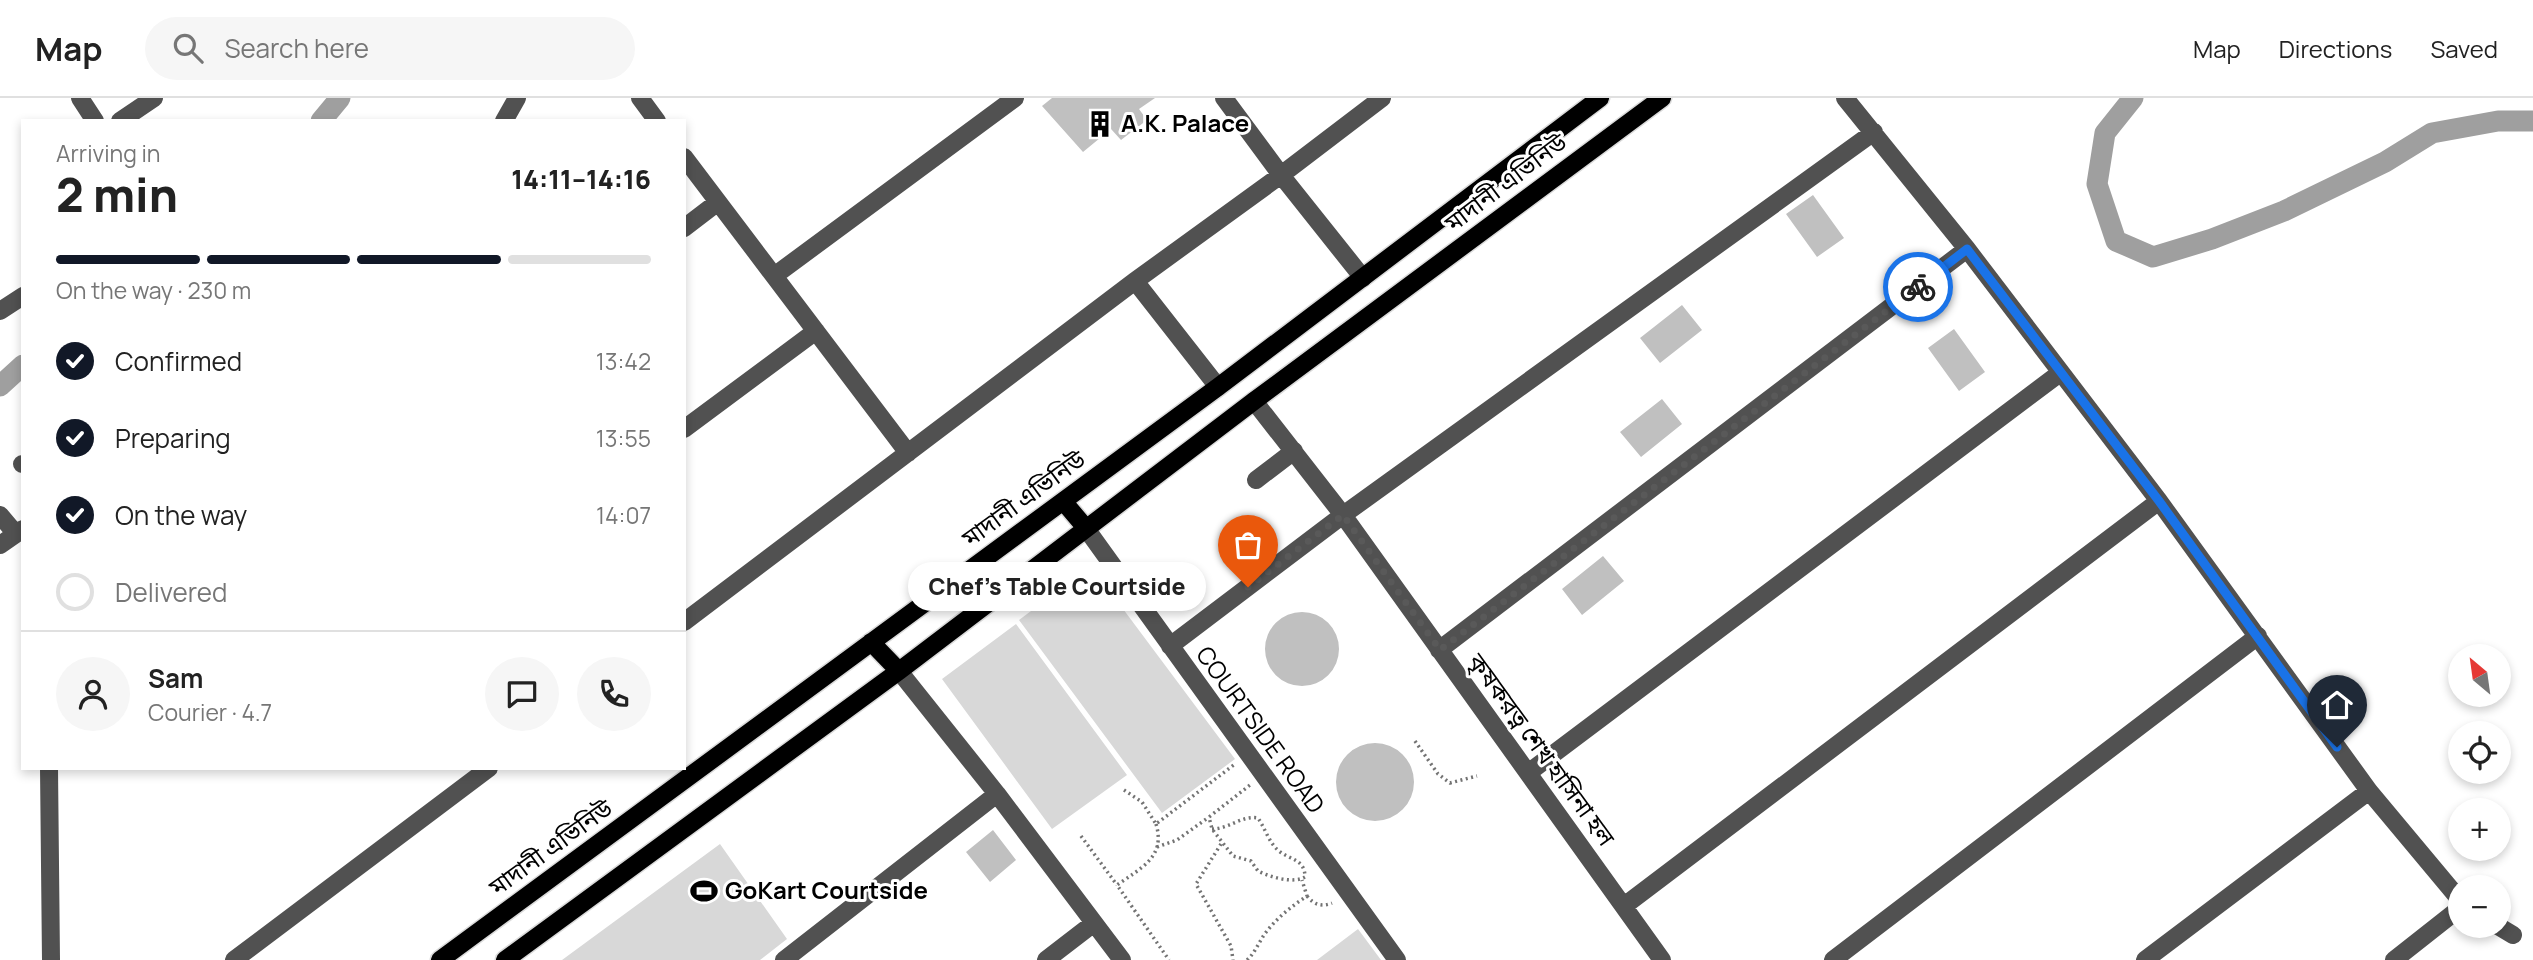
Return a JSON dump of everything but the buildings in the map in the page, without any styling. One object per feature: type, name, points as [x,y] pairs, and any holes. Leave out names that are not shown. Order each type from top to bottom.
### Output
[{"type":"main road","name":"মাদানী এভিনিউ","points":[[440,960],[1218,387],[1600,98]]},
{"type":"main road","name":"মাদানী এভিনিউ","points":[[505,960],[899,671],[1085,527],[1662,98]]},
{"type":"main road","points":[[1063,501],[1085,527]]},
{"type":"main road","points":[[871,642],[899,671]]},
{"type":"street","points":[[80,98],[94,119]]},
{"type":"street","points":[[123,119],[154,98]]},
{"type":"street","points":[[505,119],[517,98]]},
{"type":"street","points":[[774,276],[1015,98]]},
{"type":"street","points":[[1224,98],[1363,278]]},
{"type":"street","points":[[686,620],[1382,98]]},
{"type":"street","points":[[1846,98],[1967,249],[2159,501],[2369,791],[2448,886]]},
{"type":"street","points":[[1170,646],[1343,515],[1874,132]]},
{"type":"street","points":[[686,160],[908,453]]},
{"type":"street","points":[[686,226],[718,202]]},
{"type":"street","points":[[1440,650],[1967,249]]},
{"type":"street","points":[[1135,281],[1218,387]]},
{"type":"street","points":[[0,311],[21,297]]},
{"type":"street","points":[[686,428],[816,331]]},
{"type":"street","points":[[1528,773],[2060,373]]},
{"type":"street","name":"কৃষকরত্ন শেখ হাসিনা হল","points":[[1254,401],[1343,515],[1662,960]]},
{"type":"street","points":[[1256,480],[1294,451]]},
{"type":"street","points":[[1624,906],[2159,501]]},
{"type":"street","points":[[0,515],[19,532],[0,545]]},
{"type":"street","name":"COURTSIDE ROAD","points":[[1085,527],[1397,960]]},
{"type":"street","points":[[1833,960],[2258,636]]},
{"type":"street","points":[[899,671],[998,794],[1122,960]]},
{"type":"street","points":[[49,770],[51,960]]},
{"type":"street","points":[[234,960],[486,770]]},
{"type":"street","points":[[2145,960],[2369,791]]},
{"type":"street","points":[[784,960],[998,794]]},
{"type":"street","points":[[2394,960],[2448,917]]},
{"type":"street","points":[[1046,960],[1094,923]]},
{"type":"path","points":[[1415,741],[1438,774],[1450,783],[1477,776]]},
{"type":"path","points":[[1156,824],[1248,755]]},
{"type":"path","points":[[1157,847],[1177,840],[1263,775]]},
{"type":"path","points":[[1117,885],[1152,858],[1160,838],[1156,824],[1142,802],[1124,790]]},
{"type":"path","points":[[1209,817],[1212,829],[1233,856],[1251,861],[1258,871],[1266,875],[1302,879]]},
{"type":"path","points":[[1212,829],[1223,829],[1251,817],[1258,818],[1279,852],[1300,863],[1305,872],[1302,879],[1307,896],[1317,905],[1325,905],[1347,892]]},
{"type":"path","points":[[1081,836],[1169,960]]},
{"type":"path","points":[[1222,844],[1196,884],[1231,946],[1233,960]]},
{"type":"path","points":[[1247,960],[1279,918],[1307,896]]},
{"type":"shaded area","points":[[1091,566],[1235,759],[1162,813],[1019,620]]},
{"type":"shaded area","points":[[1016,624],[1127,775],[1052,829],[942,679]]},
{"type":"shaded area","name":"GoKart Courtside","points":[[720,844],[787,939],[760,960],[562,960]]},
{"type":"shaded area","points":[[1358,929],[1381,960],[1317,960]]},
{"type":"waterway","points":[[323,119],[340,98]]},
{"type":"waterway","points":[[2133,98],[2105,133],[2097,184],[2116,241],[2153,257],[2212,239],[2284,211],[2385,162],[2432,133],[2498,121],[2533,121]]},
{"type":"waterway","points":[[0,386],[21,367]]},
{"type":"way so far","points":[[1248,587],[1343,515],[1440,650],[1918,287]]},
{"type":"place","name":"A.K. Palace","points":[[1100,124]]},
{"type":"place","name":"Chef's Table Courtside","points":[[1248,587]]},
{"type":"place","name":"GoKart Courtside","points":[[704,891]]},
{"type":"route","points":[[1918,287],[1967,249],[2159,501],[2337,747]]}]
